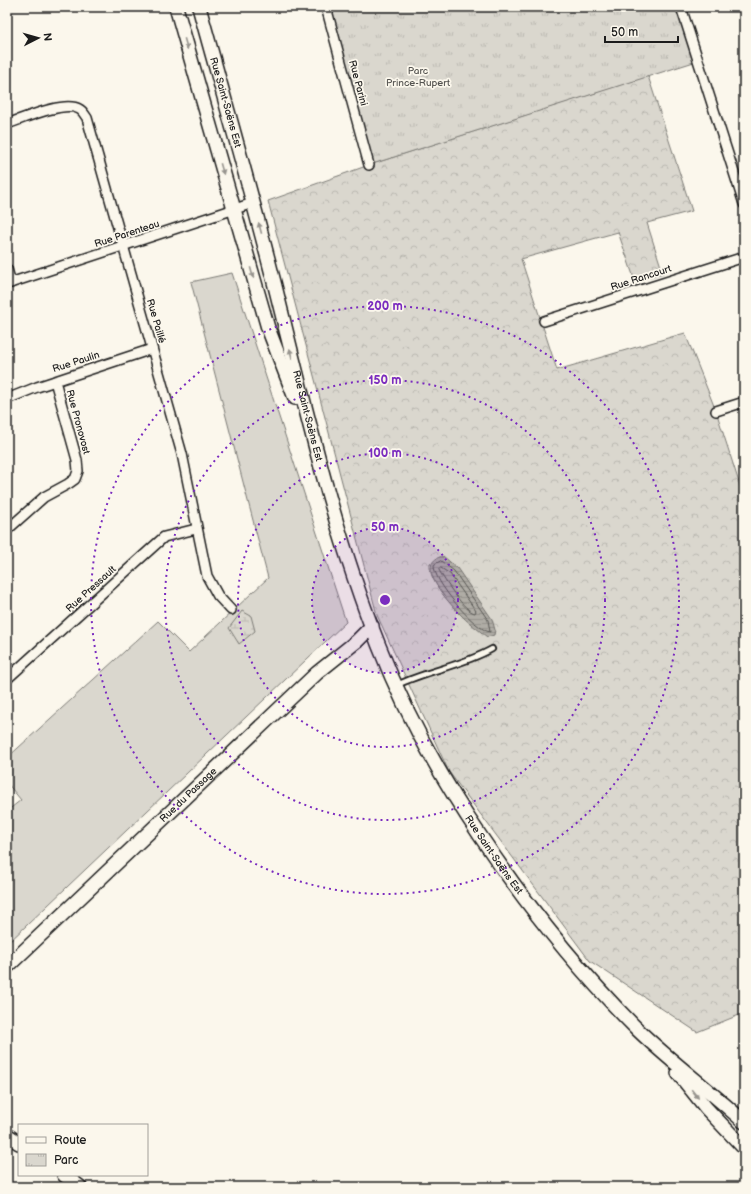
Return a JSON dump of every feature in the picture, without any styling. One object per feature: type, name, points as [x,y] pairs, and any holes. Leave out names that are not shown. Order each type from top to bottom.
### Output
[{"type":"main road","name":"Rue Saint-Saëns Est","points":[[176,7],[268,328],[318,460]]},
{"type":"main road","name":"Rue Saint-Saëns Est","points":[[199,7],[253,203],[318,460],[350,566],[372,626],[397,685],[425,743],[459,803],[515,886],[591,979],[662,1053],[706,1108],[744,1148]]},
{"type":"main road","name":"Rue du Passage","points":[[7,967],[318,673],[357,641],[372,626]]},
{"type":"main road","name":"Rue Saint-Saëns Est","points":[[662,1053],[718,1098],[744,1122]]},
{"type":"main road","points":[[7,1135],[18,1142]]},
{"type":"main road","points":[[65,1176],[80,1187]]},
{"type":"street","points":[[681,7],[744,204]]},
{"type":"street","name":"Rue Parini","points":[[326,8],[369,166]]},
{"type":"street","name":"Rue Paillé","points":[[7,124],[57,108],[69,106],[79,108],[87,118],[182,454],[196,529],[207,576],[218,596],[231,610]]},
{"type":"street","name":"Rue Parenteau","points":[[9,284],[253,203]]},
{"type":"street","name":"Rue Rancourt","points":[[544,321],[744,257]]},
{"type":"street","points":[[7,269],[9,284]]},
{"type":"street","name":"Rue Paulin","points":[[7,399],[55,381],[152,349]]},
{"type":"street","name":"Rue Pronovost","points":[[7,530],[44,497],[75,479],[78,471],[77,460],[55,381]]},
{"type":"street","points":[[716,411],[744,402]]},
{"type":"street","name":"Rue Pressault","points":[[7,679],[164,537],[196,529]]},
{"type":"lane","points":[[326,8],[337,7]]},
{"type":"lane","points":[[397,685],[417,675],[476,658],[492,649]]},
{"type":"green space","name":"Parc Prince-Rupert","points":[[326,7],[680,7],[697,61],[369,165]]},
{"type":"green space","points":[[648,76],[692,211],[647,223],[663,273],[635,281],[618,232],[521,259],[557,370],[685,333],[716,411],[744,498],[744,1013],[697,1032],[590,961],[449,772],[377,615],[268,201],[369,165]],"holes":[[[430,563],[459,614],[435,583],[430,570]]]},
{"type":"green space","points":[[232,273],[346,622],[7,944],[7,811],[21,800],[7,783],[7,758],[158,621],[189,652],[268,578],[191,282]]},
{"type":"green space","points":[[242,611],[251,616],[255,631],[239,644],[229,628]]},
{"type":"water","points":[[443,556],[457,568],[492,619],[495,630],[494,635],[487,637],[462,616],[447,600],[435,583],[431,566],[435,560]]}]
